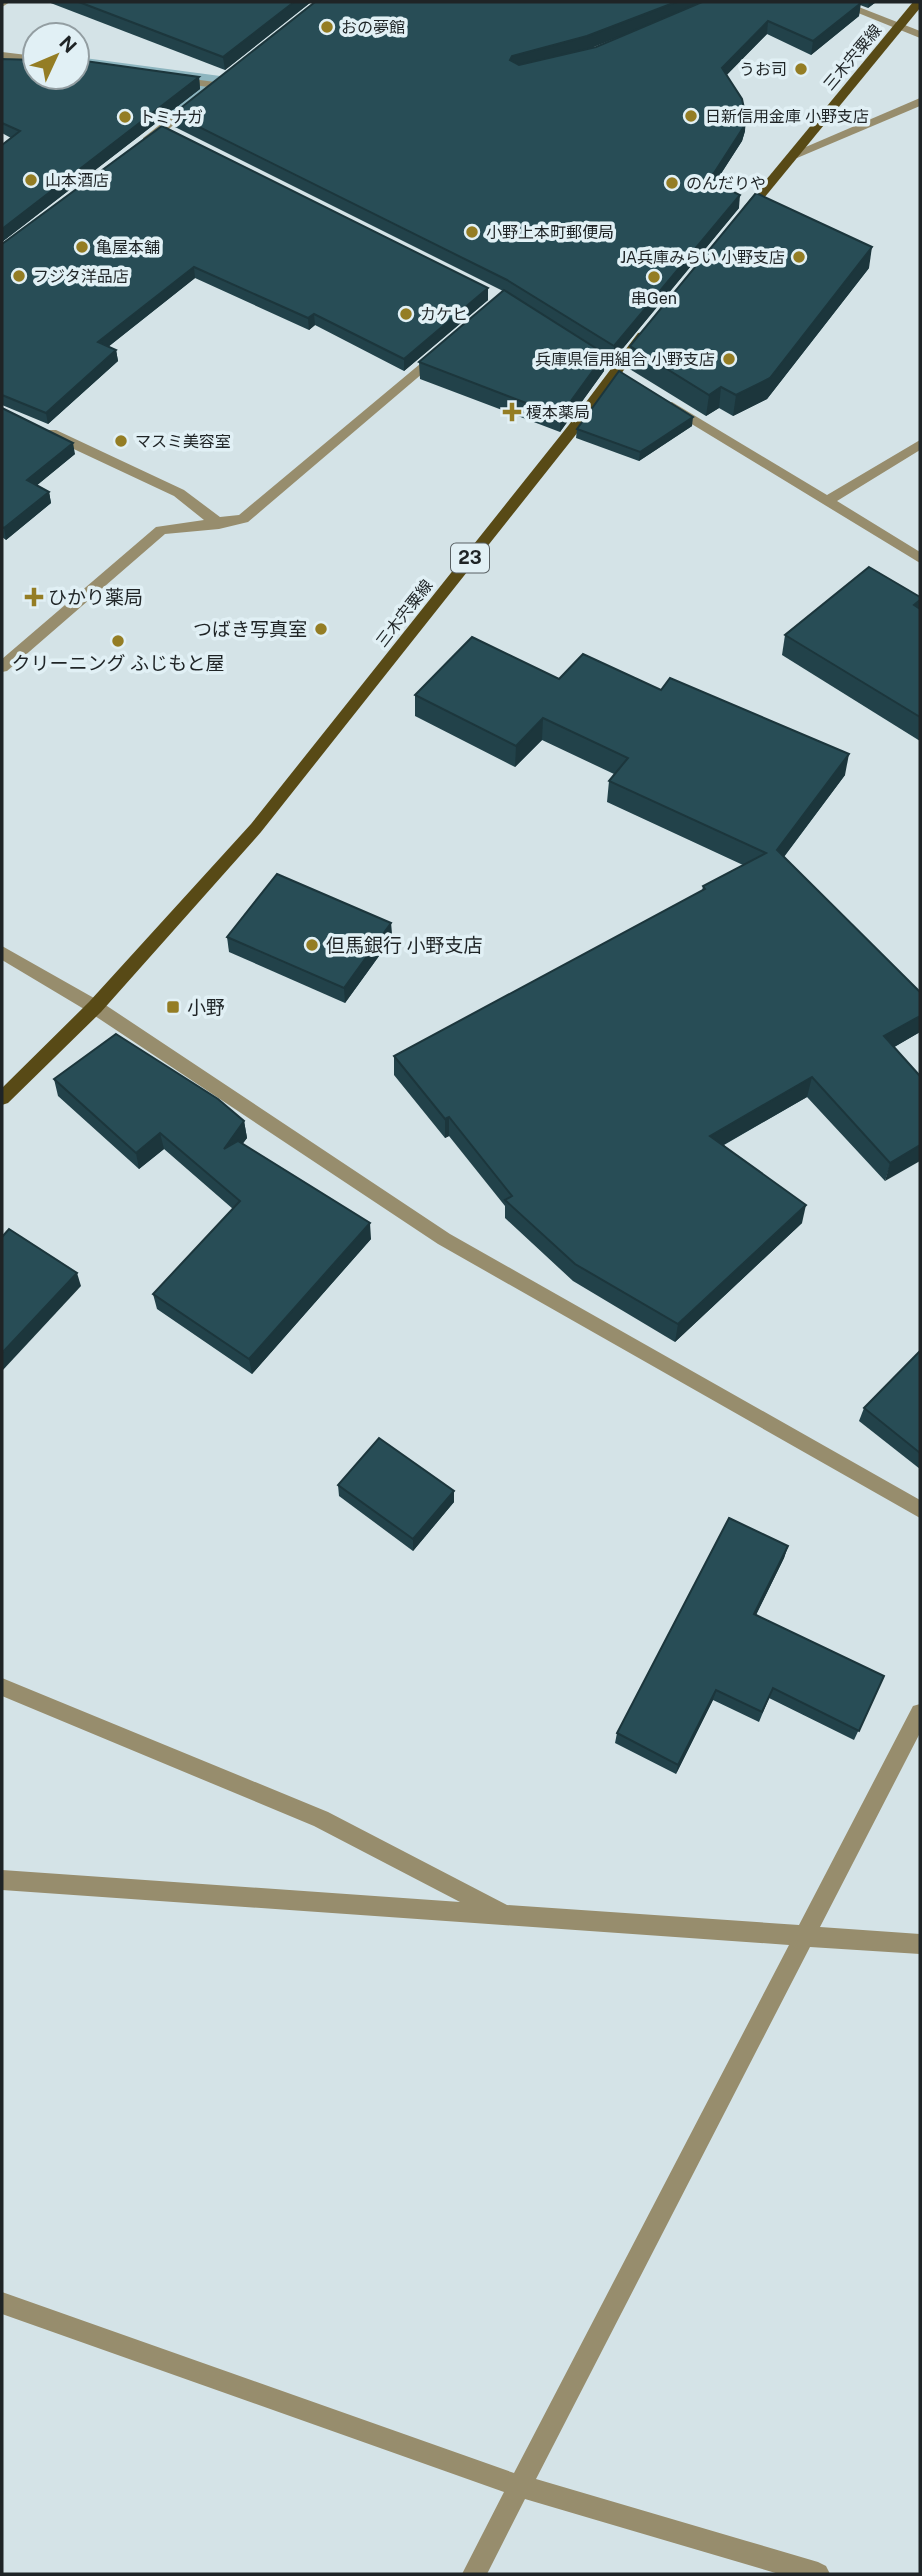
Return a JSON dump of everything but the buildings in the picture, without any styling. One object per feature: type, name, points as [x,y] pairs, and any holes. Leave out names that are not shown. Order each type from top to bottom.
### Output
[{"type":"main road","name":"三木宍粟線","points":[[740,219],[919,2]]},
{"type":"main road","name":"三木宍粟線","points":[[2,1098],[95,1007],[256,828],[573,429],[650,327]]},
{"type":"street","points":[[837,2],[920,34]]},
{"type":"street","points":[[2,55],[21,57]]},
{"type":"street","points":[[141,145],[169,132],[226,76]]},
{"type":"street","points":[[165,78],[215,85]]},
{"type":"street","points":[[793,155],[920,102]]},
{"type":"street","points":[[2,667],[161,530],[243,519],[450,342]]},
{"type":"street","points":[[662,400],[920,558]]},
{"type":"street","points":[[40,428],[179,493],[219,524]]},
{"type":"street","points":[[826,501],[920,444]]},
{"type":"street","points":[[2,952],[95,1007],[444,1239],[920,1510]]},
{"type":"street","points":[[2,1687],[321,1819],[506,1914]]},
{"type":"street","points":[[474,2574],[920,1713]]},
{"type":"street","points":[[2,1880],[807,1934],[920,1944]]},
{"type":"street","points":[[2,2303],[519,2486],[818,2574]]},
{"type":"waterway","points":[[91,79],[319,110],[341,110]]},
{"type":"place","name":"おの夢館","points":[[327,27]]},
{"type":"place","name":"うお司","points":[[801,69]]},
{"type":"place","name":"日新信用金庫 小野支店","points":[[691,116]]},
{"type":"place","name":"トミナガ","points":[[125,117]]},
{"type":"place","name":"山本酒店","points":[[31,180]]},
{"type":"place","name":"のんだりや","points":[[672,183]]},
{"type":"place","name":"小野上本町郵便局","points":[[472,232]]},
{"type":"place","name":"亀屋本舗","points":[[82,247]]},
{"type":"place","name":"JA兵庫みらい 小野支店","points":[[799,257]]},
{"type":"place","name":"フジタ洋品店","points":[[19,276]]},
{"type":"place","name":"串Gen","points":[[654,277]]},
{"type":"place","name":"カケヒ","points":[[406,314]]},
{"type":"place","name":"兵庫県信用組合 小野支店","points":[[729,359]]},
{"type":"place","name":"榎本薬局","points":[[512,412]]},
{"type":"place","name":"マスミ美容室","points":[[121,441]]},
{"type":"place","name":"ひかり薬局","points":[[34,597]]},
{"type":"place","name":"つばき写真室","points":[[321,629]]},
{"type":"place","name":"クリーニング ふじもと屋","points":[[118,641]]},
{"type":"place","name":"但馬銀行 小野支店","points":[[312,945]]},
{"type":"place","name":"小野","points":[[173,1007]]}]
